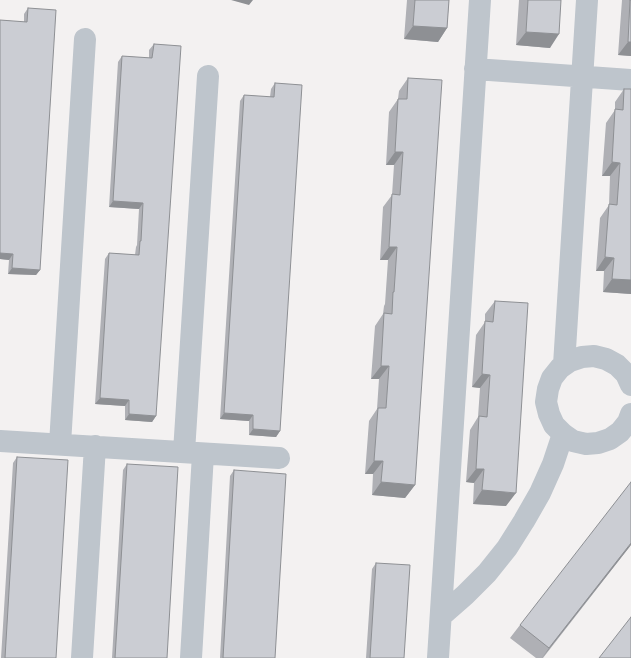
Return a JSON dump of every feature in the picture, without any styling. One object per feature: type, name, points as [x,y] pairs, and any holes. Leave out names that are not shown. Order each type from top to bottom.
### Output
[{"type":"lane","points":[[438,658],[480,0]]},
{"type":"lane","points":[[564,365],[587,0]]},
{"type":"lane","points":[[60,444],[85,39]]},
{"type":"lane","points":[[475,69],[631,80]]},
{"type":"lane","points":[[191,658],[194,453],[208,76]]},
{"type":"lane","points":[[631,385],[626,374],[617,365],[606,359],[594,356],[582,357],[570,361],[564,365],[552,378],[548,389],[546,402],[554,425],[573,441],[586,444],[598,443],[625,436],[631,414]]},
{"type":"lane","points":[[441,616],[465,595],[507,548],[540,493],[553,464],[563,434]]},
{"type":"lane","points":[[0,441],[279,458]]},
{"type":"lane","points":[[82,658],[95,446]]},
{"type":"building","points":[[415,0],[449,0],[447,28],[413,26]]},
{"type":"building","points":[[528,0],[561,0],[559,34],[526,32]]},
{"type":"building","points":[[630,0],[631,42],[628,42]]},
{"type":"building","points":[[28,8],[56,10],[40,270],[12,268],[13,254],[0,253],[0,20],[27,22]]},
{"type":"building","points":[[154,44],[181,46],[156,416],[129,414],[129,400],[100,398],[109,253],[139,255],[141,241],[143,203],[113,201],[122,56],[152,58]]},
{"type":"building","points":[[408,78],[442,80],[415,485],[381,482],[383,461],[374,461],[378,408],[386,408],[389,366],[381,366],[384,313],[392,314],[397,247],[389,247],[392,194],[400,195],[403,152],[395,152],[398,99],[407,99]]},
{"type":"building","points":[[275,83],[302,85],[280,431],[253,429],[253,415],[224,413],[244,95],[274,97]]},
{"type":"building","points":[[624,89],[631,89],[631,280],[612,279],[614,258],[605,257],[609,204],[617,205],[620,163],[612,162],[615,109],[623,110]]},
{"type":"building","points":[[495,301],[528,303],[516,493],[482,490],[484,469],[476,469],[479,416],[487,417],[490,375],[482,374],[485,321],[493,322]]},
{"type":"building","points":[[17,457],[68,460],[56,658],[5,658]]},
{"type":"building","points":[[127,464],[178,467],[167,658],[115,658]]},
{"type":"building","points":[[234,470],[286,474],[275,658],[223,658]]},
{"type":"building","points":[[631,482],[631,543],[549,648],[520,625]]},
{"type":"building","points":[[376,563],[410,565],[404,658],[370,658]]},
{"type":"building","points":[[631,617],[631,658],[599,658]]}]
